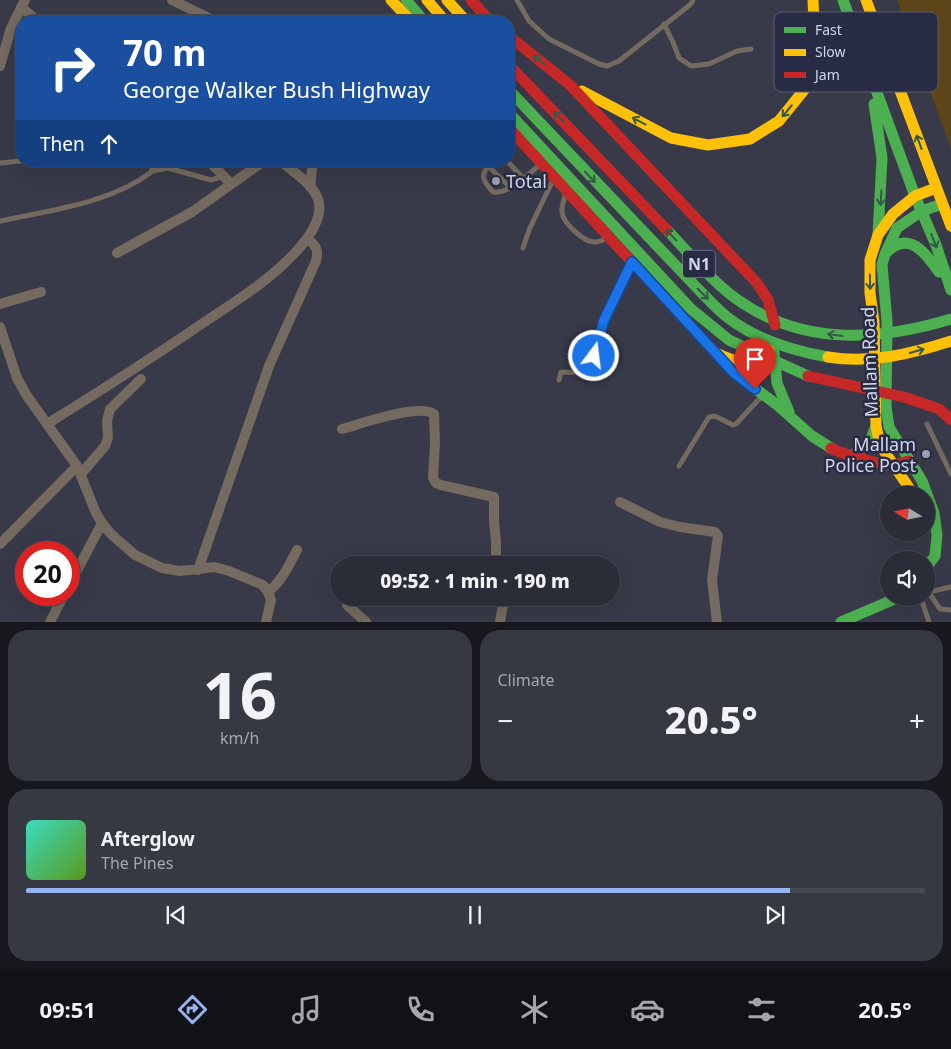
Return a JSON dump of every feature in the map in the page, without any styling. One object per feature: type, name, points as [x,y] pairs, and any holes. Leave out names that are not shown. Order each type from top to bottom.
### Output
[{"type":"main road","points":[[392,0],[406,15]]},
{"type":"main road","points":[[406,0],[419,15]]},
{"type":"main road","points":[[427,0],[440,15]]},
{"type":"main road","points":[[447,0],[461,15]]},
{"type":"main road","points":[[470,0],[484,15]]},
{"type":"main road","points":[[844,0],[849,12]]},
{"type":"main road","points":[[866,0],[870,12]]},
{"type":"main road","points":[[515,41],[570,85],[757,282],[768,300],[776,327],[774,346],[777,383],[792,417]]},
{"type":"main road","name":"N1","points":[[515,71],[710,276],[745,305],[799,329],[851,338],[899,333],[928,327],[951,319]]},
{"type":"main road","points":[[570,85],[671,138],[708,145],[750,139],[779,121],[802,92]]},
{"type":"main road","points":[[872,92],[882,158],[878,235],[870,260],[870,293],[874,322],[876,426],[880,445],[908,486]]},
{"type":"main road","points":[[878,92],[950,288]]},
{"type":"main road","points":[[900,92],[951,226]]},
{"type":"main road","name":"N1","points":[[515,96],[699,290],[731,320],[764,339],[791,348],[868,360],[905,354],[951,341]]},
{"type":"main road","name":"N1","points":[[515,119],[691,309],[729,340],[804,375],[904,397],[939,409],[951,420]]},
{"type":"main road","points":[[515,140],[542,164],[734,373],[792,417],[819,441],[838,452],[893,465],[909,461]]},
{"type":"main road","points":[[878,235],[893,214],[903,204],[915,196],[936,188]]},
{"type":"main road","points":[[885,254],[897,228],[922,212],[942,204]]},
{"type":"main road","points":[[885,254],[896,244],[908,242],[922,249],[950,288]]},
{"type":"main road","name":"Mallam Road","points":[[885,254],[882,266],[887,321],[886,406],[889,427],[922,481],[934,512],[937,535],[935,557]]},
{"type":"main road","points":[[716,353],[731,362],[743,364],[763,355],[774,346]]},
{"type":"main road","points":[[851,456],[869,444],[876,426]]},
{"type":"main road","points":[[848,620],[882,606]]},
{"type":"street","points":[[172,0],[203,15]]},
{"type":"street","points":[[17,15],[23,3],[33,15]]},
{"type":"street","points":[[0,66],[10,28],[15,18]]},
{"type":"street","points":[[215,167],[228,180]]},
{"type":"street","points":[[117,253],[192,212],[228,180],[253,167]]},
{"type":"street","points":[[47,424],[136,369],[245,295],[277,270],[307,238],[317,222],[320,211],[318,198],[310,187],[288,167]]},
{"type":"street","points":[[310,187],[312,167]]},
{"type":"street","points":[[198,570],[269,366],[316,261],[318,252],[316,245],[307,238]]},
{"type":"street","points":[[0,304],[41,292]]},
{"type":"street","points":[[0,326],[17,378],[26,396],[79,470],[102,523],[111,534],[135,556],[162,568],[180,571],[214,567],[229,571],[262,586],[268,592],[271,600],[266,622]]},
{"type":"street","points":[[0,544],[105,446],[108,438],[107,415],[110,409],[141,379]]},
{"type":"street","points":[[342,429],[375,419],[414,411],[422,410],[434,414],[433,478],[436,483],[441,485],[494,497],[496,556]]},
{"type":"street","points":[[620,502],[660,522],[715,532],[718,536],[712,580],[717,622]]},
{"type":"street","points":[[80,565],[102,523]]},
{"type":"street","points":[[268,592],[276,586],[297,550]]},
{"type":"street","points":[[50,622],[58,606]]},
{"type":"street","points":[[349,606],[366,622]]},
{"type":"street","points":[[500,622],[503,606]]},
{"type":"lane","points":[[517,0],[529,21],[550,39],[599,64],[607,66],[619,61],[694,0]]},
{"type":"lane","points":[[664,24],[674,42],[679,58],[691,66],[709,64],[737,51],[751,49]]},
{"type":"lane","points":[[0,163],[15,162]]},
{"type":"lane","points":[[487,167],[483,179],[493,192],[499,193],[542,164]]},
{"type":"lane","points":[[151,167],[153,171]]},
{"type":"lane","points":[[489,167],[510,187]]},
{"type":"lane","points":[[513,167],[523,178]]},
{"type":"lane","points":[[0,221],[86,203],[137,183],[153,171],[168,168],[211,180],[228,180]]},
{"type":"lane","points":[[523,248],[529,230],[554,177]]},
{"type":"lane","points":[[567,191],[562,205],[563,216],[573,230],[589,241],[596,242],[609,237]]},
{"type":"lane","points":[[559,380],[561,372],[587,373],[590,371],[604,320],[632,262]]},
{"type":"lane","points":[[679,466],[709,417],[715,416],[736,424],[763,394]]},
{"type":"lane","points":[[927,424],[951,474]]},
{"type":"lane","points":[[935,589],[951,586]]},
{"type":"lane","points":[[935,601],[940,609],[951,610]]},
{"type":"lane","points":[[924,606],[929,622]]},
{"type":"shaded area","points":[[897,0],[951,0],[951,149],[930,92],[938,92],[938,12],[901,12]]},
{"type":"traffic: fast","points":[[406,0],[419,15]]},
{"type":"traffic: fast","points":[[843,0],[847,12]]},
{"type":"traffic: fast","points":[[877,92],[915,196],[936,245],[951,290]]},
{"type":"traffic: fast","points":[[515,96],[723,314],[738,325],[762,338],[788,348],[828,357]]},
{"type":"traffic: fast","points":[[874,104],[882,158],[878,235]]},
{"type":"traffic: fast","points":[[515,119],[691,309],[729,340],[808,376]]},
{"type":"traffic: fast","points":[[935,556],[937,535],[934,513],[922,481],[889,427],[886,406],[887,321],[882,265],[897,228],[922,211],[942,204]]},
{"type":"traffic: fast","points":[[667,230],[703,269],[733,297],[768,318],[794,327],[819,333],[872,335],[925,326],[951,319]]},
{"type":"traffic: fast","points":[[885,254],[901,243],[909,243],[922,251],[939,272]]},
{"type":"traffic: fast","points":[[664,297],[734,373],[776,404],[812,436],[831,448]]},
{"type":"traffic: fast","points":[[774,352],[777,383],[789,412]]},
{"type":"traffic: fast","points":[[851,456],[869,444],[876,426]]},
{"type":"traffic: fast","points":[[841,622],[880,605]]},
{"type":"traffic: slow","points":[[391,0],[405,15]]},
{"type":"traffic: slow","points":[[427,0],[440,15]]},
{"type":"traffic: slow","points":[[447,0],[461,15]]},
{"type":"traffic: slow","points":[[813,0],[814,12]]},
{"type":"traffic: slow","points":[[866,0],[871,12]]},
{"type":"traffic: slow","points":[[582,91],[671,138],[708,145],[750,139],[779,121],[802,92]]},
{"type":"traffic: slow","points":[[901,92],[951,226]]},
{"type":"traffic: slow","points":[[908,486],[880,445],[876,426],[874,322],[870,293],[870,260],[878,235],[893,214],[915,196],[936,188]]},
{"type":"traffic: slow","points":[[828,357],[859,359],[906,354],[951,341]]},
{"type":"traffic: slow","points":[[716,353],[737,361],[743,361],[755,358],[769,350]]},
{"type":"traffic: jam","points":[[471,0],[485,15]]},
{"type":"traffic: jam","points":[[515,41],[570,85],[757,283],[768,300],[775,325]]},
{"type":"traffic: jam","points":[[515,71],[667,230]]},
{"type":"traffic: jam","points":[[515,135],[664,297]]},
{"type":"traffic: jam","points":[[808,376],[904,397],[939,409],[951,420]]},
{"type":"traffic: jam","points":[[831,448],[852,456],[888,465],[909,461]]},
{"type":"place","name":"Total","points":[[496,181]]},
{"type":"place","name":"Mallam Police Post","points":[[926,454]]},
{"type":"route","points":[[594,356],[608,310],[632,262],[734,373],[755,389]]}]
